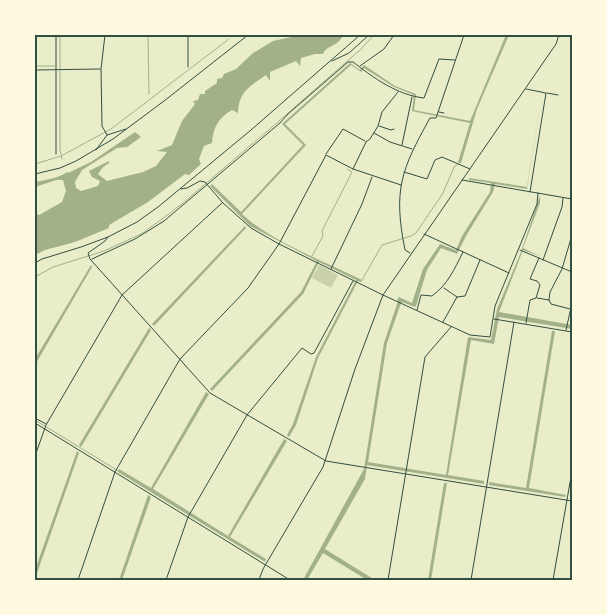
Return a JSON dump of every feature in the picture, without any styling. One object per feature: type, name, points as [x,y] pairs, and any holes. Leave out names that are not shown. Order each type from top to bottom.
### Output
[{"type":"street","points":[[56,35],[56,154]]},
{"type":"street","points":[[105,35],[101,69],[103,130],[107,135]]},
{"type":"street","points":[[188,35],[188,66]]},
{"type":"street","points":[[35,174],[60,168],[96,150],[127,130],[248,35]]},
{"type":"street","points":[[35,263],[47,257],[108,237],[137,222],[181,189],[360,35]]},
{"type":"street","points":[[331,61],[349,53],[369,35]]},
{"type":"street","points":[[389,35],[392,38]]},
{"type":"street","points":[[361,68],[384,49],[394,35]]},
{"type":"street","points":[[411,253],[404,250],[399,219],[401,185],[404,172],[412,150],[430,118],[436,118],[464,35]]},
{"type":"street","points":[[260,580],[267,563],[326,461],[355,369],[383,295],[556,44],[558,35]]},
{"type":"street","points":[[91,259],[144,234],[164,221],[280,123],[348,62],[353,62],[398,92],[412,97],[424,98],[438,60],[455,60]]},
{"type":"street","points":[[35,70],[101,69]]},
{"type":"street","points":[[525,89],[558,95]]},
{"type":"street","points":[[353,169],[366,142],[378,126],[382,112],[398,92]]},
{"type":"street","points":[[530,192],[546,93]]},
{"type":"street","points":[[402,145],[412,97]]},
{"type":"street","points":[[438,113],[444,113]]},
{"type":"street","points":[[378,126],[390,130],[394,129]]},
{"type":"street","points":[[78,580],[115,472],[180,359],[248,288],[280,244],[326,155],[343,128],[366,142]]},
{"type":"street","points":[[96,150],[96,147],[107,135],[127,130]]},
{"type":"street","points":[[374,133],[390,142],[412,150]]},
{"type":"street","points":[[326,155],[353,169],[401,185]]},
{"type":"street","points":[[404,172],[427,178],[435,160],[442,157],[470,169]]},
{"type":"street","points":[[331,269],[362,204],[372,176]]},
{"type":"street","points":[[462,180],[572,199]]},
{"type":"street","points":[[181,189],[188,188],[200,181],[205,182],[251,228],[280,244],[383,295],[470,335],[490,337],[495,306],[521,250],[537,204],[538,193]]},
{"type":"street","points":[[543,260],[562,207],[563,198]]},
{"type":"street","points":[[35,456],[46,425],[122,295],[223,202]]},
{"type":"street","points":[[424,234],[509,273]]},
{"type":"street","points":[[549,300],[550,292],[562,268],[572,235]]},
{"type":"street","points":[[108,237],[105,242],[88,253],[91,259],[209,391],[326,461],[572,501]]},
{"type":"street","points":[[521,250],[572,272]]},
{"type":"street","points":[[416,310],[421,295],[432,296],[450,280],[463,252]]},
{"type":"street","points":[[443,288],[457,297],[465,296],[479,258]]},
{"type":"street","points":[[536,298],[540,285],[537,281],[530,279],[539,258]]},
{"type":"street","points":[[166,580],[188,517],[247,415],[302,348],[312,354],[314,353],[354,281]]},
{"type":"street","points":[[443,322],[457,297]]},
{"type":"street","points":[[526,324],[530,300],[536,298],[549,300],[551,304],[570,309]]},
{"type":"street","points":[[566,330],[572,303]]},
{"type":"street","points":[[494,319],[572,332]]},
{"type":"street","points":[[471,580],[514,322]]},
{"type":"street","points":[[388,580],[425,357],[452,326]]},
{"type":"street","points":[[35,418],[46,425]]},
{"type":"street","points":[[35,423],[227,541],[267,563],[290,580]]},
{"type":"street","points":[[553,580],[572,471]]},
{"type":"shaded area","points":[[301,35],[343,35],[338,42],[323,54],[301,58],[300,66],[296,61],[270,72],[270,81],[266,75],[250,86],[240,99],[238,113],[232,110],[220,120],[215,128],[212,143],[204,146],[199,159],[201,164],[189,175],[185,174],[148,202],[109,225],[109,228],[35,255],[35,213],[39,215],[62,202],[66,191],[63,180],[56,180],[35,187],[35,182],[68,173],[91,162],[135,132],[141,137],[127,147],[117,148],[82,170],[75,182],[76,188],[81,191],[98,186],[100,181],[92,177],[89,171],[109,161],[98,174],[107,181],[143,172],[156,166],[167,152],[157,151],[172,145],[182,121],[195,104],[193,101],[198,100],[200,94],[205,94],[205,91],[217,83],[217,79],[236,69],[253,53],[273,41]]},
{"type":"shaded area","points":[[506,35],[509,35],[477,109],[461,163],[458,162],[470,123],[412,111],[414,95],[394,87],[364,68],[361,72],[351,65],[285,124],[306,145],[242,214],[283,242],[362,280],[361,282],[358,281],[318,358],[296,425],[289,437],[287,435],[293,424],[316,357],[356,280],[319,262],[303,294],[212,391],[210,389],[301,292],[317,261],[250,226],[210,186],[212,184],[241,212],[303,145],[282,124],[350,63],[360,70],[364,65],[395,86],[416,94],[414,110],[470,121]]},
{"type":"shaded area","points":[[542,94],[527,189],[495,184],[493,192],[457,254],[441,248],[427,270],[416,306],[402,302],[400,306],[387,343],[368,462],[446,475],[468,337],[491,340],[497,309],[521,252],[540,195],[540,203],[523,248],[542,257],[523,250],[499,312],[572,325],[572,329],[499,317],[494,344],[471,340],[448,475],[484,481],[484,484],[367,465],[365,479],[325,549],[375,580],[367,580],[323,553],[307,580],[303,580],[364,469],[384,343],[397,300],[399,297],[412,303],[423,269],[440,244],[456,250],[462,236],[490,192],[491,183],[469,180],[469,178],[527,187]]},
{"type":"shaded area","points":[[245,226],[246,228],[154,326],[152,324]]},
{"type":"shaded area","points":[[91,265],[92,267],[35,365],[35,359]]},
{"type":"shaded area","points":[[319,265],[338,275],[331,288],[312,278]]},
{"type":"shaded area","points":[[149,328],[151,330],[81,447],[79,445]]},
{"type":"shaded area","points":[[552,331],[555,331],[529,488],[566,495],[565,497],[489,485],[489,482],[526,488]]},
{"type":"shaded area","points":[[206,392],[209,394],[153,489],[228,536],[284,439],[287,441],[230,537],[266,559],[265,562],[118,472],[119,469],[151,488]]},
{"type":"shaded area","points":[[77,451],[79,453],[35,579],[35,570]]},
{"type":"shaded area","points":[[444,483],[447,483],[431,580],[428,580]]},
{"type":"shaded area","points":[[148,495],[151,497],[122,580],[119,580]]},
{"type":"waterway","points":[[60,35],[60,150],[62,159]]},
{"type":"waterway","points":[[148,35],[149,94]]},
{"type":"waterway","points":[[35,277],[53,267],[104,251],[141,234],[183,203],[360,50],[374,35]]},
{"type":"waterway","points":[[35,164],[61,156],[111,129],[229,39]]},
{"type":"waterway","points":[[35,66],[55,66]]},
{"type":"waterway","points":[[362,280],[382,245],[416,233],[443,193],[454,167],[460,162]]},
{"type":"waterway","points":[[312,256],[323,236],[322,231],[352,172],[347,169]]},
{"type":"waterway","points":[[35,420],[120,472]]}]
